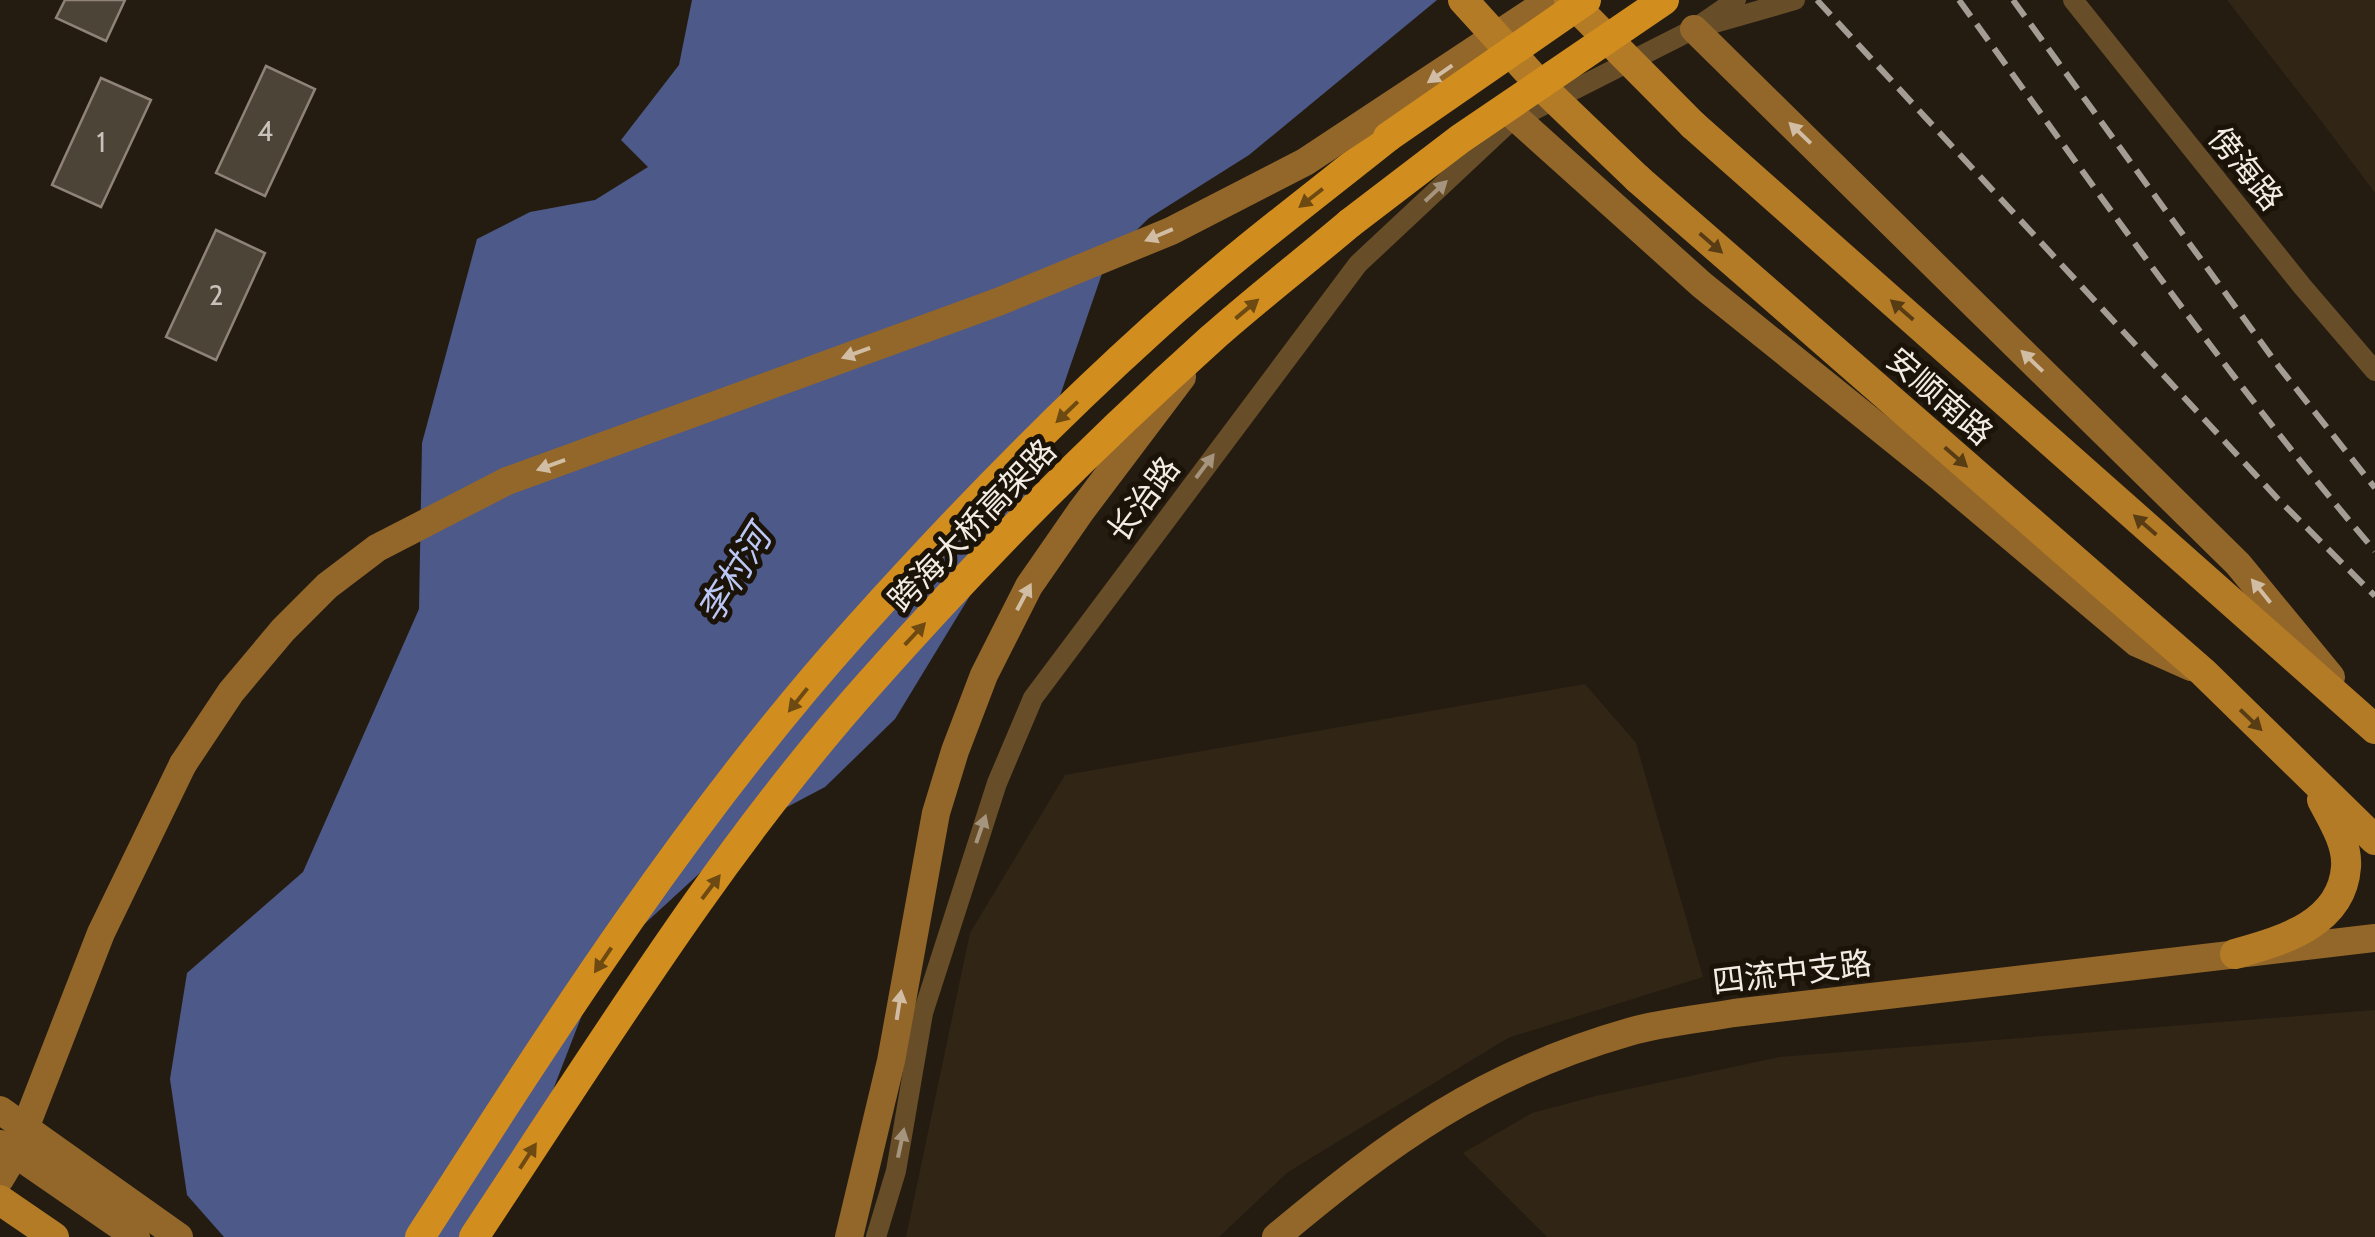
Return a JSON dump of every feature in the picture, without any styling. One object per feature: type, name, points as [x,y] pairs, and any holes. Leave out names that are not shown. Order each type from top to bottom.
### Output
[{"type":"highway","name":"跨海大桥高架路","points":[[420,1237],[640,904],[745,765],[854,632],[986,490],[1154,328],[1293,212],[1388,138],[1586,0]]},
{"type":"highway","name":"跨海大桥高架路","points":[[474,1237],[696,906],[843,715],[1025,516],[1211,339],[1350,223],[1460,139],[1664,0]]},
{"type":"main road","name":"安顺南路","points":[[1463,0],[1544,90],[1638,179],[2202,672],[2375,840]]},
{"type":"main road","points":[[0,1180],[101,932],[182,764],[231,692],[283,630],[327,586],[376,548],[507,481],[998,302],[1186,224],[1305,162],[1550,0]]},
{"type":"main road","name":"安顺南路","points":[[1569,0],[1693,125],[2371,725]]},
{"type":"main road","points":[[1694,29],[2238,564],[2371,725]]},
{"type":"main road","points":[[1516,117],[1702,285],[1939,476],[2136,643],[2202,672]]},
{"type":"main road","points":[[849,1237],[890,1061],[936,813],[984,676],[1029,586],[1081,510],[1211,339]]},
{"type":"main road","points":[[2235,954],[2285,940],[2315,923],[2336,898],[2346,866],[2338,832],[2308,775]]},
{"type":"main road","name":"四流中支路","points":[[1276,1237],[1404,1135],[1467,1096],[1551,1057],[1633,1031],[1734,1013],[2375,938]]},
{"type":"main road","points":[[0,1110],[13,1141],[180,1237]]},
{"type":"main road","points":[[62,1169],[136,1237]]},
{"type":"main road","points":[[0,1200],[54,1237]]},
{"type":"street","name":"长治路","points":[[1516,117],[1514,120],[1694,29],[1736,0]]},
{"type":"street","points":[[1694,29],[1795,0]]},
{"type":"street","name":"傍海路","points":[[2073,0],[2375,371]]},
{"type":"street","name":"长治路","points":[[876,1237],[896,1171],[923,1013],[990,802],[1033,698],[1358,264],[1516,117]]},
{"type":"shaded area","points":[[2227,0],[2375,0],[2375,193],[2325,126]]},
{"type":"shaded area","points":[[1585,684],[1636,743],[1703,977],[1508,1038],[1288,1172],[1219,1237],[906,1237],[970,933],[1065,775]]},
{"type":"shaded area","points":[[2375,1010],[2375,1237],[1547,1237],[1463,1153],[1532,1113],[1780,1057]]},
{"type":"water","name":"李村河","points":[[692,0],[1437,0],[1249,155],[1149,218],[1107,259],[1019,515],[895,719],[825,787],[751,826],[602,963],[524,1165],[469,1237],[224,1237],[187,1195],[170,1079],[187,973],[303,872],[419,609],[422,443],[477,239],[530,212],[595,200],[648,167],[621,140],[679,65]]},
{"type":"building","points":[[65,0],[125,0],[106,41],[56,18]]},
{"type":"building","points":[[266,66],[315,89],[265,196],[216,173]]},
{"type":"building","points":[[101,78],[151,100],[101,207],[52,185]]},
{"type":"building","points":[[216,230],[265,253],[216,360],[166,337]]},
{"type":"railway","points":[[1817,0],[2277,498],[2375,596]]},
{"type":"railway","points":[[1959,0],[2213,349],[2375,551]]},
{"type":"railway","points":[[2013,0],[2279,367],[2375,488]]}]
